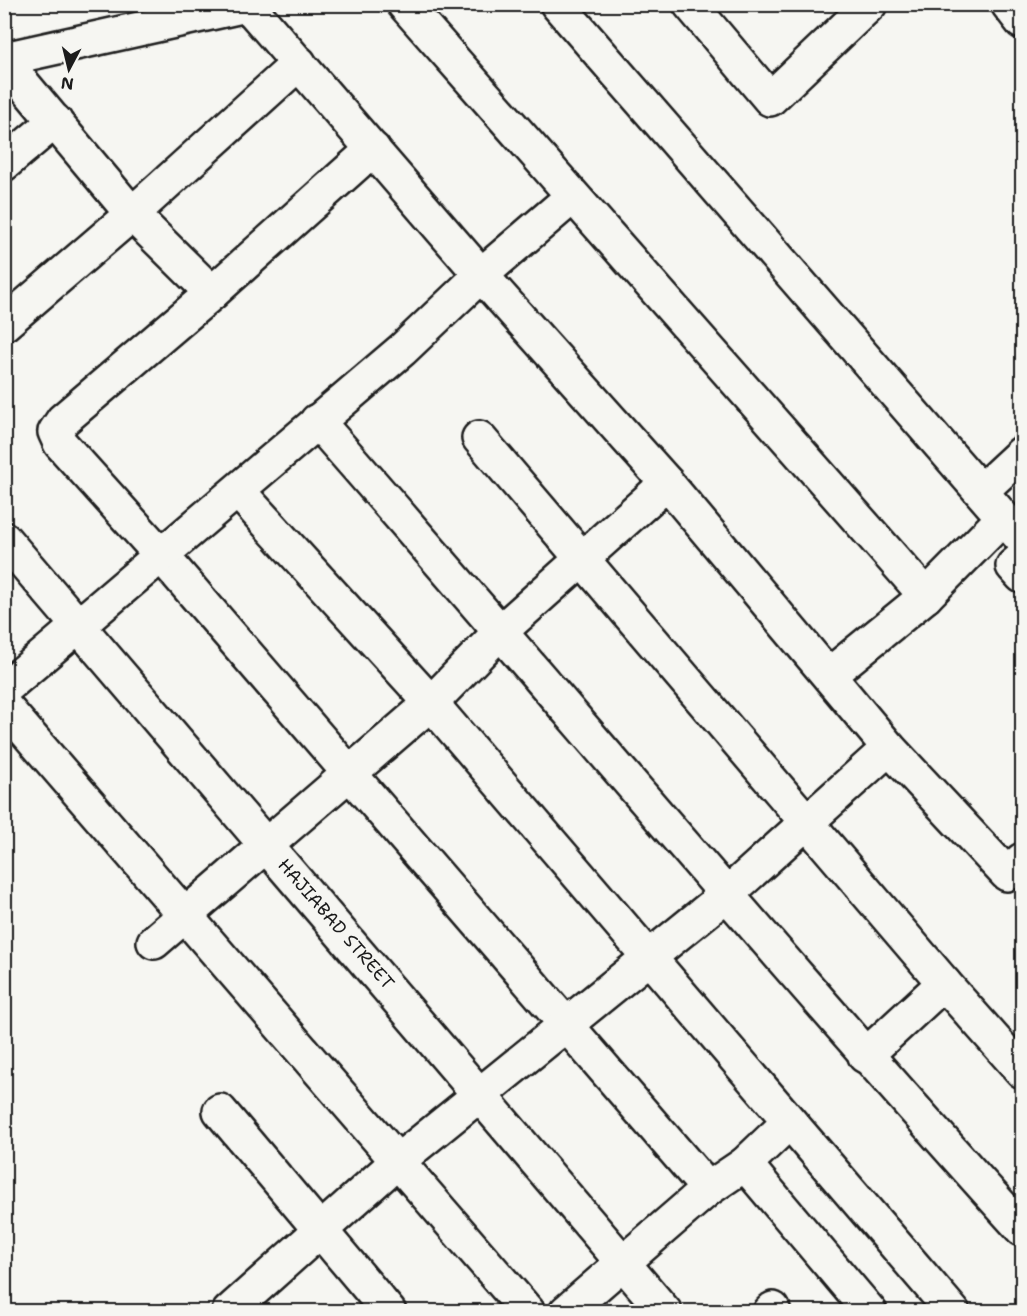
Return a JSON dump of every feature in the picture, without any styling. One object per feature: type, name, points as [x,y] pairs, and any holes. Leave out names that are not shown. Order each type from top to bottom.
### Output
[{"type":"street","points":[[404,4],[572,197],[775,422],[926,596]]},
{"type":"street","points":[[556,4],[1013,529],[829,675]]},
{"type":"street","points":[[690,4],[770,99],[870,4]]},
{"type":"street","points":[[1008,4],[1023,22]]},
{"type":"street","points":[[212,293],[132,214],[4,60],[247,5],[481,275],[667,483],[890,748],[1007,874],[1023,860]]},
{"type":"street","points":[[4,324],[132,214],[298,63]]},
{"type":"street","points":[[4,164],[55,121]]},
{"type":"street","points":[[374,150],[63,420],[55,432],[60,443],[162,556],[708,1189]]},
{"type":"street","points":[[4,689],[402,350],[481,275],[572,197]]},
{"type":"street","points":[[317,421],[501,631],[865,1056],[1023,1229]]},
{"type":"street","points":[[479,438],[944,983],[1023,1071]]},
{"type":"street","points":[[981,491],[1023,453]]},
{"type":"street","points":[[154,942],[431,703],[501,631],[667,483]]},
{"type":"street","points":[[238,491],[431,703],[953,1311]]},
{"type":"street","name":"HAJIABAD STREET","points":[[4,539],[626,1262],[665,1311]]},
{"type":"street","points":[[1023,558],[1013,566],[1023,576]]},
{"type":"street","points":[[4,706],[528,1311]]},
{"type":"street","points":[[230,1311],[399,1160],[726,895],[890,748]]},
{"type":"street","points":[[865,1056],[944,983]]},
{"type":"street","points":[[220,1111],[389,1311]]},
{"type":"street","points":[[566,1311],[626,1262],[708,1189],[745,1164],[789,1122]]},
{"type":"street","points":[[745,1164],[870,1311]]}]
